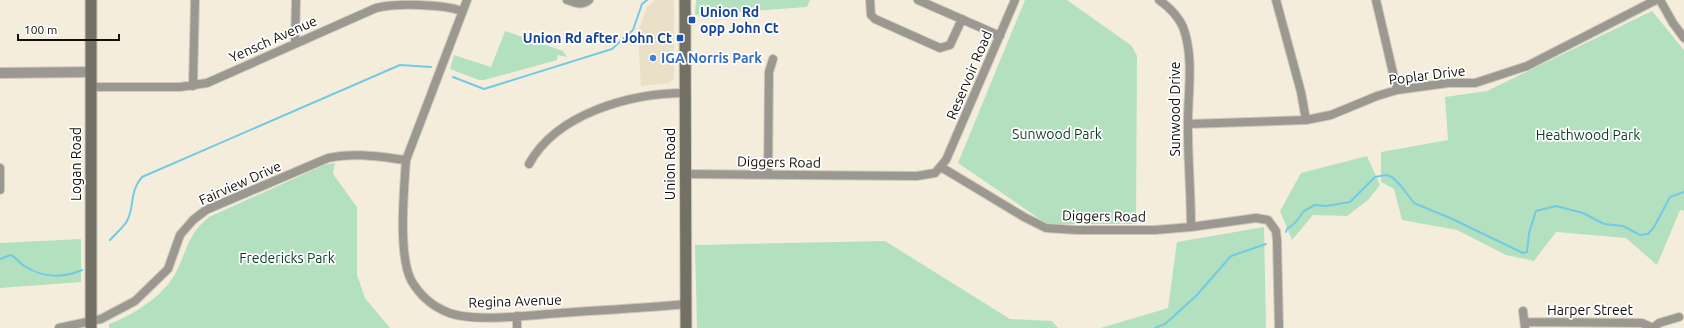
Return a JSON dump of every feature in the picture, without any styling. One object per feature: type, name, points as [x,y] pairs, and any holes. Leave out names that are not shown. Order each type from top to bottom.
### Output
[{"type":"main road","name":"Logan Road","points":[[91,0],[91,324]]},
{"type":"main road","name":"Union Road","points":[[685,0],[686,328]]},
{"type":"street","points":[[193,86],[195,0]]},
{"type":"street","points":[[295,44],[296,0]]},
{"type":"street","name":"Regina Avenue","points":[[467,0],[406,160],[404,185],[404,255],[411,279],[424,298],[446,312],[466,317],[517,316],[686,304]]},
{"type":"street","points":[[567,0],[576,4],[585,3],[589,0]]},
{"type":"street","points":[[870,0],[871,15],[875,20],[940,48],[950,45],[962,19]]},
{"type":"street","points":[[918,0],[1000,36]]},
{"type":"street","name":"Reservoir Road","points":[[941,168],[946,160],[1015,0]]},
{"type":"street","name":"Sunwood Drive","points":[[1159,0],[1176,15],[1182,27],[1187,45],[1189,75],[1188,124],[1191,227]]},
{"type":"street","points":[[1276,0],[1301,92],[1306,120]]},
{"type":"street","points":[[1376,0],[1397,90]]},
{"type":"street","name":"Poplar Drive","points":[[1188,124],[1306,120],[1331,115],[1377,96],[1397,90],[1475,82],[1527,66],[1656,0]]},
{"type":"street","points":[[1660,0],[1672,23],[1684,38]]},
{"type":"street","name":"Yensch Avenue","points":[[91,87],[193,86],[207,83],[295,44],[377,4],[386,6],[444,7],[462,11]]},
{"type":"street","points":[[768,174],[769,72],[773,59]]},
{"type":"street","points":[[0,73],[91,72]]},
{"type":"street","points":[[529,164],[536,151],[552,136],[567,126],[614,102],[638,96],[686,93]]},
{"type":"street","name":"Fairview Drive","points":[[59,328],[91,324],[123,309],[150,289],[168,269],[180,235],[193,220],[206,210],[328,158],[338,156],[369,155],[406,160]]},
{"type":"street","points":[[0,168],[0,190]]},
{"type":"street","name":"Diggers Road","points":[[686,174],[917,176],[935,173],[941,168],[1024,217],[1046,228],[1076,230],[1163,229],[1263,218],[1268,220],[1276,231],[1279,328]]},
{"type":"street","points":[[1523,311],[1525,325]]},
{"type":"street","points":[[517,316],[517,328]]},
{"type":"street","points":[[1653,328],[1660,323],[1679,317]]},
{"type":"street","name":"Harper Street","points":[[1525,325],[1642,323],[1653,328]]},
{"type":"shaded area","points":[[656,0],[674,0],[674,79],[669,83],[641,86],[638,32],[647,7]]},
{"type":"green space","points":[[696,0],[810,0],[807,7],[695,15]]},
{"type":"green space","name":"Sunwood Park","points":[[1025,0],[1067,0],[1132,46],[1137,56],[1136,224],[1047,224],[958,163]]},
{"type":"green space","name":"Heathwood Park","points":[[1652,11],[1684,50],[1684,211],[1680,210],[1657,265],[1626,238],[1556,232],[1534,261],[1506,255],[1457,230],[1402,220],[1394,189],[1381,182],[1381,152],[1448,140],[1445,97],[1487,91]]},
{"type":"green space","points":[[505,31],[563,51],[567,57],[558,55],[557,60],[484,80],[479,80],[450,69],[454,55],[491,67]]},
{"type":"green space","points":[[1367,156],[1380,185],[1368,200],[1347,216],[1313,215],[1292,240],[1280,211],[1301,173]]},
{"type":"green space","name":"Fredericks Park","points":[[335,163],[333,174],[357,207],[357,275],[365,298],[390,328],[109,328],[109,324],[138,310],[164,289],[176,272],[192,236],[209,217],[324,165]]},
{"type":"green space","points":[[1264,227],[1266,328],[1101,328],[1168,308],[1177,242]]},
{"type":"green space","points":[[81,239],[81,282],[0,288],[0,243]]},
{"type":"green space","points":[[885,241],[1010,319],[1052,321],[1058,328],[697,328],[695,245]]},
{"type":"waterway","points":[[453,77],[484,89],[612,49],[633,30],[642,4],[647,0]]},
{"type":"waterway","points":[[110,240],[127,221],[131,210],[135,188],[142,177],[400,65],[431,67]]},
{"type":"waterway","points":[[1286,232],[1304,211],[1315,205],[1326,206],[1350,202],[1375,177],[1386,175],[1392,177],[1414,203],[1450,218],[1523,253],[1527,252],[1529,233],[1536,211],[1556,206],[1583,213],[1604,224],[1623,226],[1640,235],[1648,234],[1654,227],[1670,197],[1684,192]]},
{"type":"waterway","points":[[1155,328],[1165,324],[1196,296],[1231,256],[1266,244]]},
{"type":"waterway","points":[[0,259],[11,255],[26,267],[46,275],[54,276],[75,273],[82,270]]},
{"type":"place","name":"Union Rd opp John Ct","points":[[692,20]]},
{"type":"place","name":"Union Rd after John Ct","points":[[680,38]]},
{"type":"place","name":"IGA Norris Park","points":[[653,58]]}]
